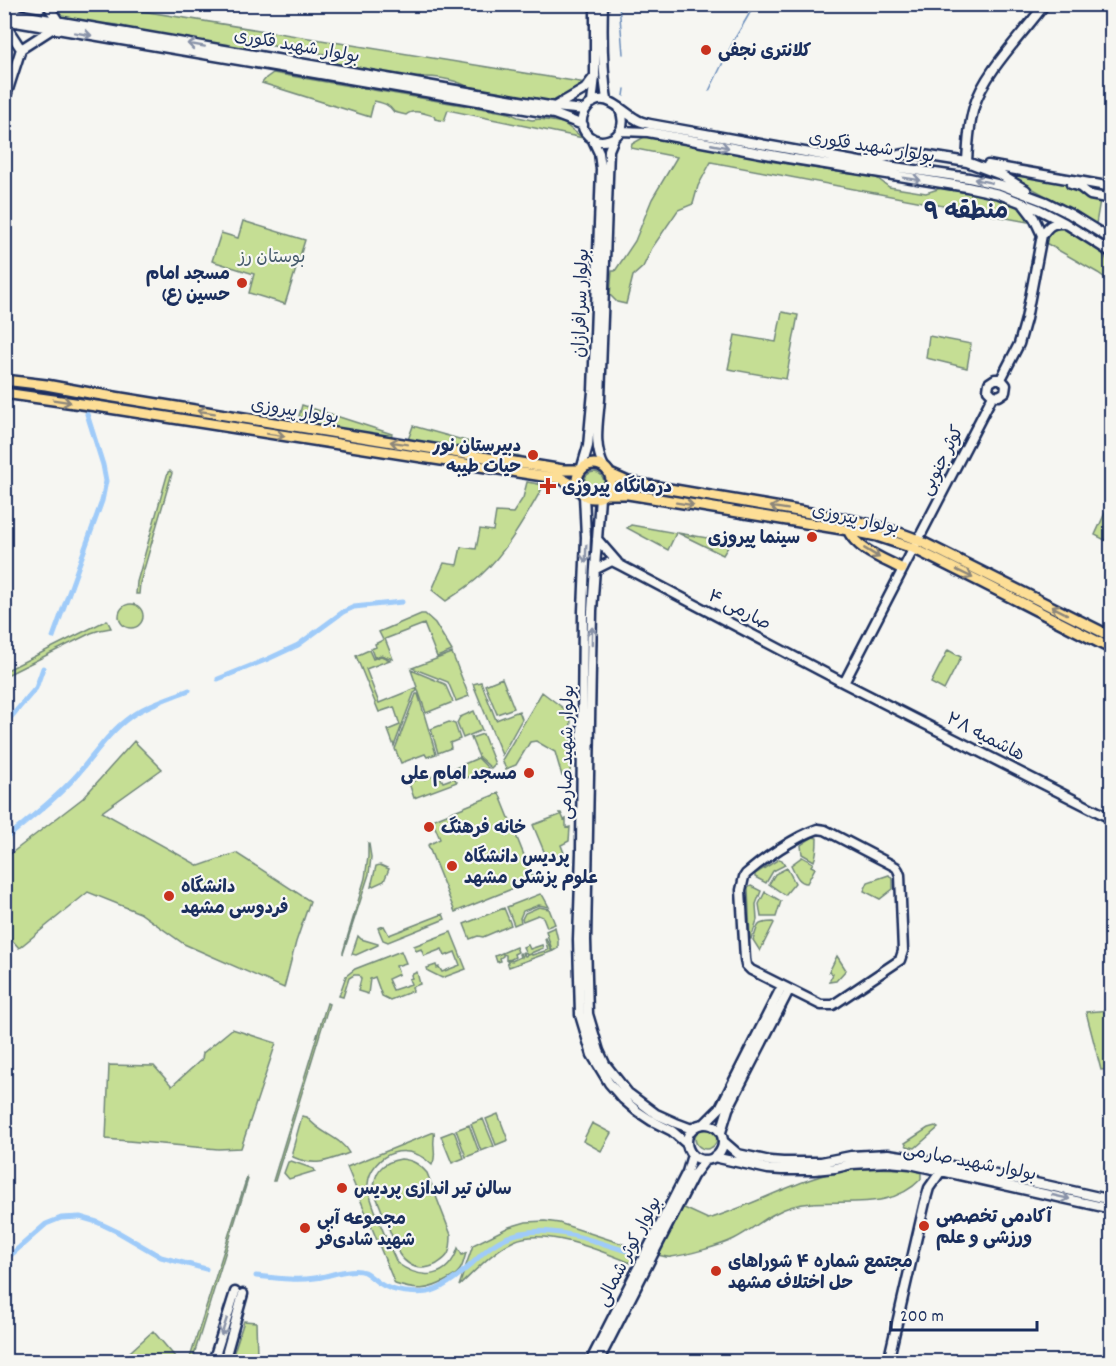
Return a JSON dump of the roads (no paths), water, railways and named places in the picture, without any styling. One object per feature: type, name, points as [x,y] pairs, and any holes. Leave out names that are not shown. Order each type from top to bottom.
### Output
[{"type":"main road","points":[[21,4],[5,17],[21,48]]},
{"type":"main road","points":[[47,4],[58,21]]},
{"type":"main road","points":[[592,103],[596,76],[595,4]]},
{"type":"main road","points":[[603,4],[604,82],[607,100]]},
{"type":"main road","points":[[967,162],[974,106],[982,87],[1045,4]]},
{"type":"main road","name":"بولوار شهید فکوری","points":[[5,17],[58,21],[555,107],[585,110]]},
{"type":"main road","name":"بولوار شهید فکوری","points":[[5,17],[52,29],[554,114],[583,125]]},
{"type":"main road","points":[[4,102],[21,48],[52,29]]},
{"type":"main road","points":[[555,107],[585,89],[596,76]]},
{"type":"main road","points":[[597,100],[607,100],[619,108],[624,123],[618,134],[608,141],[600,141],[586,133],[582,117],[592,103],[597,100]]},
{"type":"main road","name":"بولوار شهید فکوری","points":[[619,108],[638,120],[650,124],[1001,185],[1046,202],[1112,240]]},
{"type":"main road","name":"بولوار شهید فکوری","points":[[618,134],[648,132],[999,194],[1065,223],[1112,254]]},
{"type":"main road","name":"بولوار سرافرازان","points":[[607,470],[599,457],[597,434],[609,150],[618,134]]},
{"type":"main road","name":"بولوار سرافرازان","points":[[581,470],[588,446],[593,391],[601,179],[599,153],[592,138]]},
{"type":"main road","points":[[860,162],[922,153],[1112,187]]},
{"type":"main road","points":[[967,162],[1001,175],[1046,202]]},
{"type":"main road","points":[[1055,177],[1056,180],[1080,187],[1090,195],[1112,199]]},
{"type":"main road","points":[[1090,195],[1087,189],[1092,184]]},
{"type":"main road","points":[[1021,202],[1034,218],[1042,235],[1049,226],[1056,222],[1065,223]]},
{"type":"main road","name":"کوثر جنوبی","points":[[844,683],[993,395],[988,390],[989,383],[995,379],[1001,379],[1019,344],[1042,235]]},
{"type":"main road","name":"بولوار پیروزی","points":[[4,380],[564,470],[581,470]]},
{"type":"main road","name":"بولوار پیروزی","points":[[4,393],[562,479],[578,487]]},
{"type":"main road","points":[[115,409],[117,398]]},
{"type":"main road","points":[[595,464],[607,470],[611,484],[603,495],[592,499],[584,495],[578,487],[577,478],[581,470],[585,466],[595,464]]},
{"type":"main road","name":"بولوار پیروزی","points":[[607,470],[628,482],[880,526],[1112,637]]},
{"type":"main road","name":"بولوار پیروزی","points":[[603,495],[628,494],[848,530],[915,544],[981,582],[1112,650]]},
{"type":"main road","name":"بولوار شهید صارمی","points":[[584,495],[586,537],[583,611],[580,1015],[592,1054],[609,1083],[637,1111],[672,1131],[687,1144]]},
{"type":"main road","name":"بولوار شهید صارمی","points":[[603,495],[597,538],[592,611],[589,852],[582,940],[588,1014],[605,1064],[628,1093],[656,1114],[692,1129]]},
{"type":"main road","points":[[848,530],[851,537],[862,546],[902,568]]},
{"type":"main road","points":[[597,538],[620,565]]},
{"type":"main road","points":[[596,569],[612,561],[620,565]]},
{"type":"main road","name":"صارمی ۴","points":[[620,565],[844,683]]},
{"type":"main road","name":"هاشمیه ۲۸","points":[[844,683],[1112,819]]},
{"type":"main road","points":[[818,829],[825,830],[896,867],[900,875],[903,951],[900,960],[833,1005],[821,1005],[786,988],[751,970],[746,965],[741,890],[746,874],[809,832],[818,829]]},
{"type":"main road","points":[[786,988],[728,1109],[721,1151],[709,1159],[692,1155],[688,1150],[688,1134],[692,1129],[705,1123],[720,1108],[786,988]]},
{"type":"main road","points":[[705,1123],[714,1126],[722,1137]]},
{"type":"main road","name":"بولوار شهید صارمی","points":[[722,1137],[738,1154],[770,1161],[821,1162],[850,1156],[888,1154],[936,1162],[1112,1209]]},
{"type":"main road","name":"بولوار کوثر شمالی","points":[[590,1362],[687,1172],[692,1155]]},
{"type":"main road","name":"بولوار شهید صارمی","points":[[709,1159],[782,1170],[814,1170],[852,1164],[888,1162],[1112,1200]]},
{"type":"main road","name":"بولوار کوثر شمالی","points":[[598,1362],[693,1176],[709,1159]]},
{"type":"main road","points":[[888,1362],[929,1188],[927,1168]]},
{"type":"main road","points":[[929,1188],[942,1171]]},
{"type":"main road","points":[[213,1362],[239,1295],[224,1362]]},
{"type":"waterway","points":[[619,4],[623,54]]},
{"type":"waterway","points":[[709,91],[755,4]]},
{"type":"waterway","points":[[624,96],[625,89]]},
{"type":"waterway","points":[[53,637],[102,501],[106,481],[87,414]]},
{"type":"waterway","points":[[218,679],[298,645],[343,612],[354,607],[402,602]]},
{"type":"waterway","points":[[4,725],[36,688],[43,668]]},
{"type":"waterway","points":[[4,840],[69,784],[122,723],[144,708],[189,690]]},
{"type":"waterway","points":[[4,1261],[46,1224],[61,1218],[80,1217],[118,1232],[161,1257],[206,1269]]},
{"type":"waterway","points":[[256,1276],[308,1279],[358,1271],[364,1272],[390,1288],[403,1292],[422,1293],[442,1286],[499,1241],[517,1234],[536,1231],[555,1232],[630,1252]]},
{"type":"place","name":"کلانتری نجفی","points":[[706,50]]},
{"type":"place","name":"مسجد امام حسین (ع)","points":[[242,283]]},
{"type":"place","name":"دبیرستان نور حیات طیبه","points":[[533,455]]},
{"type":"place","name":"درمانگاه پیروزی","points":[[548,486]]},
{"type":"place","name":"سینما پیروزی","points":[[812,537]]},
{"type":"place","name":"مسجد امام علی","points":[[529,773]]},
{"type":"place","name":"خانه فرهنگ","points":[[429,827]]},
{"type":"place","name":"پردیس دانشگاه علوم پزشکی مشهد","points":[[452,866]]},
{"type":"place","name":"دانشگاه فردوسی مشهد","points":[[169,896]]},
{"type":"place","name":"سالن تیر اندازی پردیس","points":[[342,1188]]},
{"type":"place","name":"آکادمی تخصصی ورزشی و علم","points":[[924,1226]]},
{"type":"place","name":"مجموعه آبی شهید شادی‌فر","points":[[305,1228]]},
{"type":"place","name":"مجتمع شماره ۴ شوراهای حل اختلاف مشهد","points":[[716,1271]]},
{"type":"district","name":"منطقه ۹","points":[[966,210]]},
{"type":"park label","name":"بوستان رز","points":[[272,256]]}]
